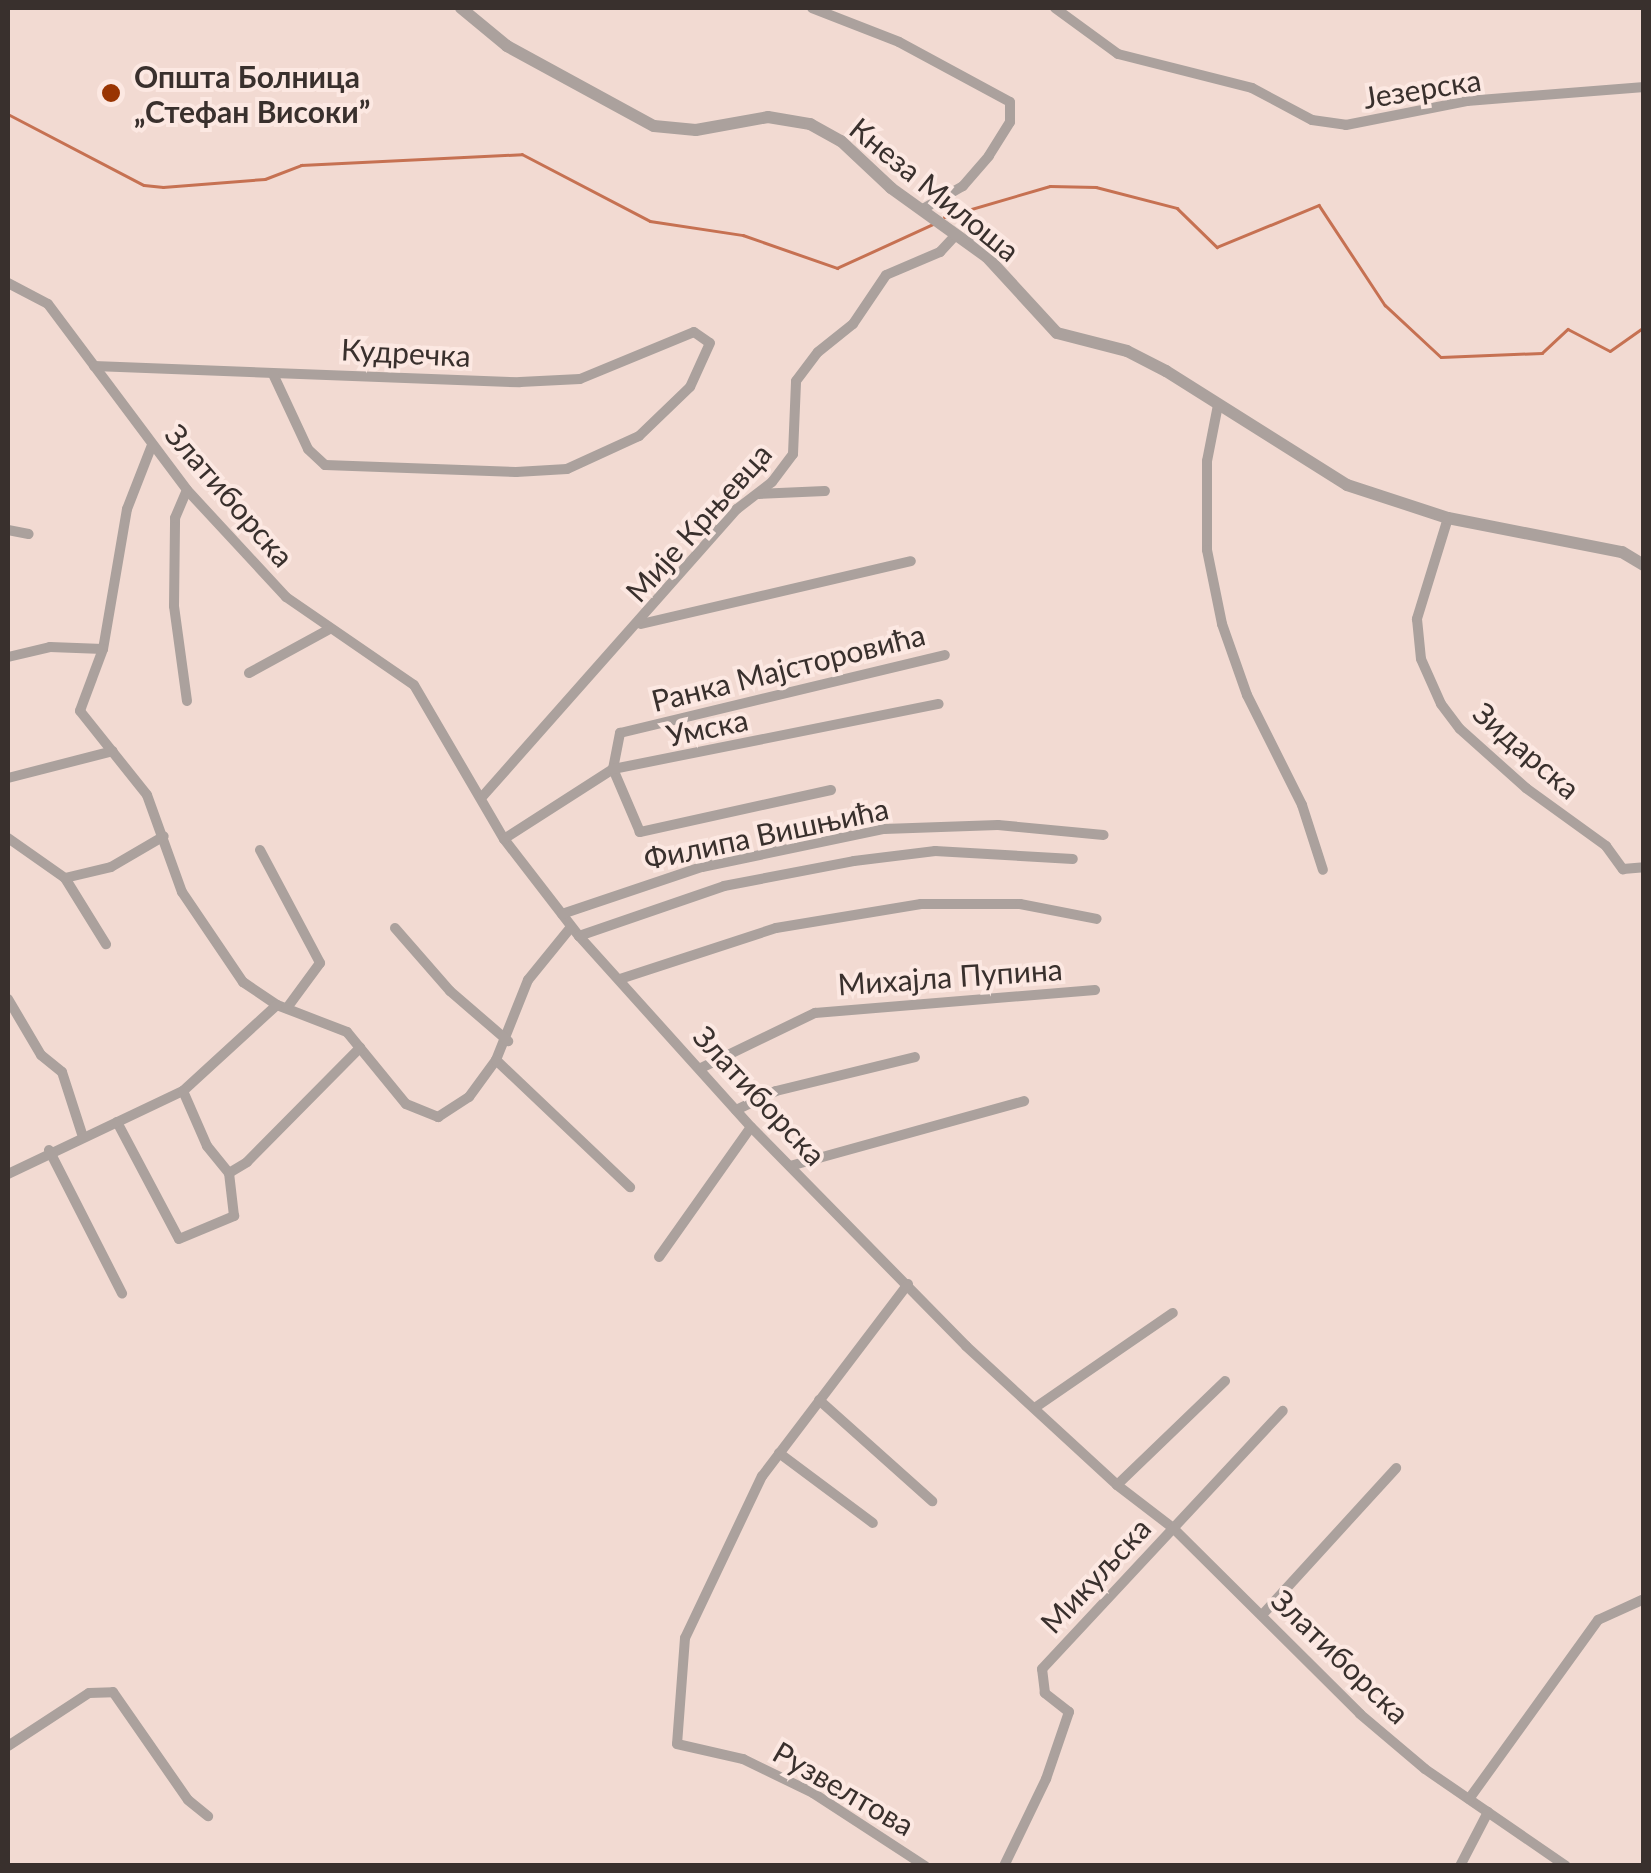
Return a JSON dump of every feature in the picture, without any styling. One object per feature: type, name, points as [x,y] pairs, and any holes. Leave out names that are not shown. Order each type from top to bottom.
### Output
[{"type":"street","name":"Кнеза Милоша","points":[[462,8],[507,46],[654,126],[696,130],[768,117],[810,124],[842,141],[931,218],[987,258],[1058,333],[1126,351],[1348,485],[1448,518],[1622,552],[1644,565]]},
{"type":"street","points":[[812,8],[899,42],[1010,102],[1010,122],[989,156],[931,218]]},
{"type":"street","name":"Језерска","points":[[1056,8],[1118,54],[1252,88],[1312,120],[1346,126],[1467,101],[1592,96],[1644,86]]},
{"type":"street","name":"Мије Крњевца","points":[[482,797],[641,624],[736,509],[759,494],[793,454],[796,381],[807,366],[854,324],[886,275],[940,252],[955,236]]},
{"type":"street","name":"Златиборска","points":[[8,283],[48,304],[187,490],[286,597],[328,630],[414,686],[504,839],[575,932],[751,1127],[1117,1485],[1173,1528],[1360,1714],[1468,1799],[1566,1866]]},
{"type":"street","name":"Кудречка","points":[[94,366],[273,374],[580,379],[694,332],[706,336],[710,344],[690,387],[664,418],[600,458],[566,469],[325,464],[314,458],[273,374]]},
{"type":"street","points":[[1218,406],[1206,461],[1207,550],[1222,624],[1247,695],[1302,805],[1324,870]]},
{"type":"street","points":[[152,445],[127,509],[103,649],[79,701],[147,795],[196,919],[244,982],[282,1006],[346,1032],[406,1104],[438,1117],[455,1111],[508,1041],[528,980],[575,932],[724,886],[854,861],[935,851],[1073,860]]},
{"type":"street","points":[[187,490],[176,518],[174,606],[187,701]]},
{"type":"street","points":[[759,494],[826,492]]},
{"type":"street","name":"Зидарска","points":[[1448,518],[1417,620],[1421,659],[1441,704],[1460,729],[1526,788],[1606,846],[1624,869],[1644,866]]},
{"type":"street","points":[[8,530],[29,534]]},
{"type":"street","points":[[641,624],[911,561]]},
{"type":"street","points":[[248,674],[328,630]]},
{"type":"street","points":[[8,656],[50,648],[103,649]]},
{"type":"street","name":"Ранка Мајсторовића","points":[[613,769],[620,733],[945,654]]},
{"type":"street","name":"Умска","points":[[504,839],[613,769],[938,704]]},
{"type":"street","points":[[8,778],[113,751]]},
{"type":"street","points":[[613,769],[640,832],[830,790]]},
{"type":"street","name":"Филипа Вишњића","points":[[562,914],[702,868],[884,829],[983,824],[1104,835]]},
{"type":"street","points":[[65,878],[111,867],[164,836]]},
{"type":"street","points":[[8,838],[65,878],[106,944]]},
{"type":"street","points":[[8,1174],[82,1134],[183,1091],[282,1006],[320,963],[260,850]]},
{"type":"street","points":[[620,979],[776,928],[921,904],[1004,902],[1097,919]]},
{"type":"street","points":[[395,928],[450,991],[508,1041]]},
{"type":"street","name":"Михајла Пупина","points":[[701,1068],[816,1013],[1095,990]]},
{"type":"street","points":[[8,999],[41,1055],[62,1072],[82,1134]]},
{"type":"street","points":[[229,1172],[247,1162],[360,1048]]},
{"type":"street","points":[[736,1110],[776,1091],[915,1057]]},
{"type":"street","points":[[496,1060],[630,1187]]},
{"type":"street","points":[[117,1122],[175,1238],[190,1239],[234,1216],[229,1172],[208,1146],[183,1091]]},
{"type":"street","points":[[790,1166],[1024,1101]]},
{"type":"street","points":[[659,1257],[751,1127]]},
{"type":"street","points":[[49,1150],[122,1293]]},
{"type":"street","points":[[873,1523],[780,1453],[908,1284]]},
{"type":"street","points":[[1036,1407],[1173,1313]]},
{"type":"street","points":[[1117,1485],[1225,1381]]},
{"type":"street","points":[[820,1400],[932,1501]]},
{"type":"street","points":[[1173,1528],[1283,1411]]},
{"type":"street","name":"Рузвелтова","points":[[780,1453],[685,1638],[677,1744],[744,1759],[813,1792],[925,1866]]},
{"type":"street","points":[[1262,1615],[1396,1468]]},
{"type":"street","name":"Микуљска","points":[[1004,1866],[1046,1779],[1068,1712],[1045,1693],[1042,1669],[1173,1528]]},
{"type":"street","points":[[1468,1799],[1598,1620],[1644,1599]]},
{"type":"street","points":[[8,1746],[89,1693],[113,1692],[188,1800],[208,1816]]},
{"type":"street","points":[[1460,1866],[1488,1812]]},
{"type":"waterway","points":[[8,114],[144,185],[163,187],[265,179],[301,165],[522,154],[650,221],[743,235],[837,268],[933,224]]},
{"type":"waterway","points":[[944,217],[1050,186],[1096,187],[1177,208],[1217,247],[1319,205],[1385,305],[1441,357],[1542,353],[1568,329],[1610,351],[1644,327]]},
{"type":"place","name":"Општа Болница „Стефан Високи”","points":[[111,93]]}]
